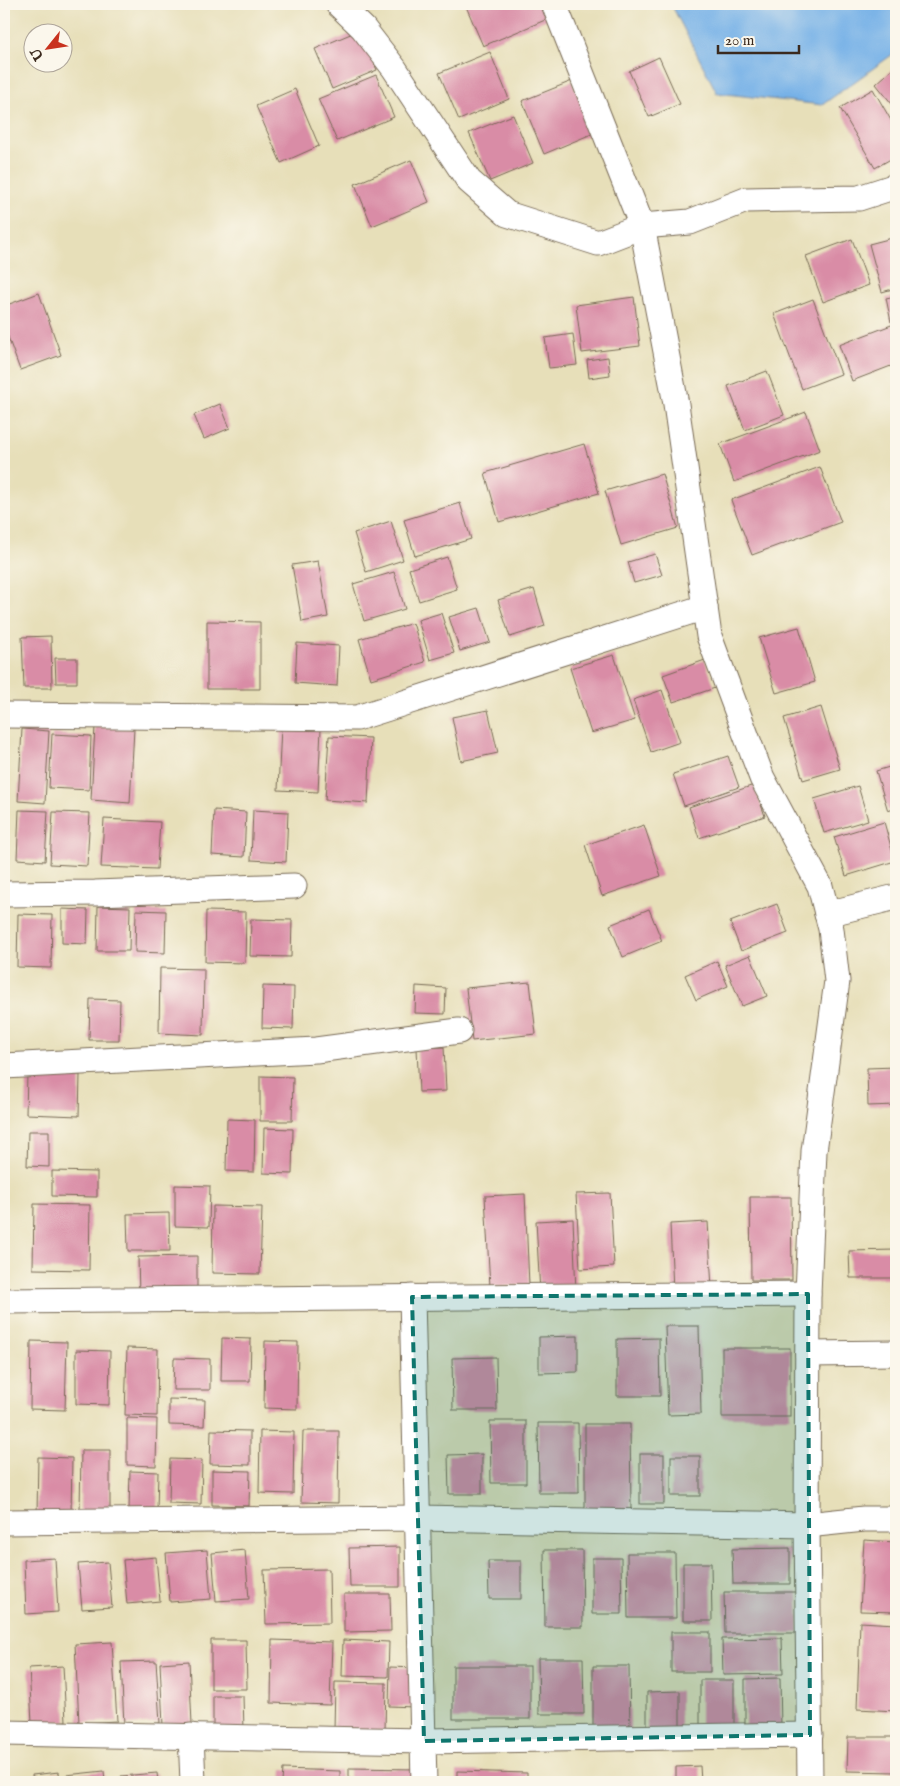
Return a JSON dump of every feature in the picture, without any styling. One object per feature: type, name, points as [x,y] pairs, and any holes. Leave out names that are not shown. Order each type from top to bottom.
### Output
[{"type":"street","points":[[338,4],[363,28],[394,68],[438,132],[468,181],[507,214],[598,244],[642,226],[690,222],[746,200],[859,198],[896,186]]},
{"type":"street","points":[[554,4],[642,226],[676,404],[709,636],[762,778],[820,886],[831,929],[837,981],[814,1151],[808,1294],[810,1782]]},
{"type":"street","points":[[4,715],[357,718],[704,607]]},
{"type":"street","points":[[4,894],[95,893],[294,886]]},
{"type":"street","points":[[827,914],[896,897]]},
{"type":"street","points":[[4,1066],[316,1050],[459,1031]]},
{"type":"street","points":[[4,1301],[808,1294]]},
{"type":"street","points":[[412,1297],[424,1782]]},
{"type":"street","points":[[808,1354],[896,1352]]},
{"type":"street","points":[[4,1522],[417,1518],[808,1525],[864,1519],[896,1519]]},
{"type":"street","points":[[4,1733],[424,1741],[810,1736]]},
{"type":"street","points":[[191,1736],[193,1782]]},
{"type":"highlighted area","points":[[808,1294],[810,1735],[424,1741],[412,1297]]},
{"type":"water","points":[[671,4],[896,4],[896,52],[822,105],[717,93]]},
{"type":"building","points":[[465,4],[544,4],[550,18],[483,46]]},
{"type":"building","points":[[360,30],[377,70],[332,89],[315,49]]},
{"type":"building","points":[[490,52],[509,99],[459,120],[439,73]]},
{"type":"building","points":[[659,57],[680,104],[649,117],[629,71]]},
{"type":"building","points":[[896,66],[896,109],[876,84]]},
{"type":"building","points":[[376,75],[394,117],[337,141],[318,99]]},
{"type":"building","points":[[572,81],[594,133],[544,154],[522,101]]},
{"type":"building","points":[[295,89],[319,146],[281,163],[256,106]]},
{"type":"building","points":[[873,89],[896,129],[896,156],[875,168],[840,108]]},
{"type":"building","points":[[513,115],[533,163],[490,181],[469,133]]},
{"type":"building","points":[[411,160],[429,202],[372,226],[355,184]]},
{"type":"building","points":[[896,237],[896,288],[882,292],[869,244]]},
{"type":"building","points":[[852,239],[869,285],[823,302],[806,256]]},
{"type":"building","points":[[39,293],[61,355],[20,370],[4,326],[4,306]]},
{"type":"building","points":[[896,296],[896,320],[891,322],[886,298]]},
{"type":"building","points":[[634,297],[640,346],[582,353],[576,305]]},
{"type":"building","points":[[813,299],[841,374],[802,389],[774,314]]},
{"type":"building","points":[[894,324],[896,331],[896,364],[852,381],[839,345]]},
{"type":"building","points":[[573,334],[577,365],[549,368],[545,338]]},
{"type":"building","points":[[608,357],[610,375],[589,378],[587,360]]},
{"type":"building","points":[[767,371],[784,415],[745,430],[728,386]]},
{"type":"building","points":[[220,404],[230,428],[204,439],[194,415]]},
{"type":"building","points":[[806,412],[820,450],[734,482],[720,444]]},
{"type":"building","points":[[584,444],[599,493],[499,522],[485,473]]},
{"type":"building","points":[[820,467],[841,522],[752,555],[731,500]]},
{"type":"building","points":[[662,474],[678,528],[621,545],[605,491]]},
{"type":"building","points":[[460,503],[471,539],[415,556],[404,520]]},
{"type":"building","points":[[391,521],[403,560],[366,572],[354,533]]},
{"type":"building","points":[[655,554],[662,575],[634,583],[628,562]]},
{"type":"building","points":[[447,557],[457,589],[419,601],[409,569]]},
{"type":"building","points":[[318,561],[328,617],[302,622],[292,565]]},
{"type":"building","points":[[394,572],[405,609],[364,621],[353,584]]},
{"type":"building","points":[[534,589],[545,626],[510,637],[498,600]]},
{"type":"building","points":[[479,608],[490,642],[460,651],[449,617]]},
{"type":"building","points":[[441,613],[454,653],[430,660],[418,620]]},
{"type":"building","points":[[207,621],[260,622],[260,689],[207,689]]},
{"type":"building","points":[[413,623],[425,662],[371,679],[359,639]]},
{"type":"building","points":[[799,627],[815,682],[776,693],[759,638]]},
{"type":"building","points":[[51,636],[52,688],[24,688],[22,637]]},
{"type":"building","points":[[297,643],[339,646],[337,686],[295,683]]},
{"type":"building","points":[[614,655],[635,720],[591,733],[570,668]]},
{"type":"building","points":[[55,658],[77,658],[77,683],[56,683]]},
{"type":"building","points":[[705,660],[715,688],[673,702],[663,675]]},
{"type":"building","points":[[662,690],[680,742],[651,752],[633,700]]},
{"type":"building","points":[[821,707],[840,769],[803,780],[784,718]]},
{"type":"building","points":[[488,710],[498,753],[461,761],[452,717]]},
{"type":"building","points":[[95,726],[134,729],[130,803],[91,800]]},
{"type":"building","points":[[281,727],[321,729],[318,792],[278,790]]},
{"type":"building","points":[[22,729],[49,731],[45,803],[18,801]]},
{"type":"building","points":[[52,734],[91,736],[89,790],[49,788]]},
{"type":"building","points":[[329,736],[371,738],[368,803],[325,800]]},
{"type":"building","points":[[728,756],[739,787],[684,806],[673,774]]},
{"type":"building","points":[[896,765],[896,808],[888,811],[876,771]]},
{"type":"building","points":[[754,785],[765,816],[699,838],[689,807]]},
{"type":"building","points":[[858,786],[868,820],[824,833],[814,799]]},
{"type":"building","points":[[19,810],[48,811],[45,861],[17,859]]},
{"type":"building","points":[[214,810],[246,812],[244,857],[212,855]]},
{"type":"building","points":[[253,810],[288,812],[286,862],[251,860]]},
{"type":"building","points":[[53,812],[90,813],[87,866],[50,864]]},
{"type":"building","points":[[104,819],[160,822],[157,869],[101,867]]},
{"type":"building","points":[[884,822],[895,861],[846,876],[834,837]]},
{"type":"building","points":[[644,825],[661,876],[602,896],[585,845]]},
{"type":"building","points":[[777,904],[788,933],[741,951],[730,922]]},
{"type":"building","points":[[98,906],[130,907],[129,951],[97,951]]},
{"type":"building","points":[[62,909],[88,910],[87,944],[62,943]]},
{"type":"building","points":[[649,909],[662,941],[623,957],[610,925]]},
{"type":"building","points":[[136,910],[166,911],[165,953],[135,952]]},
{"type":"building","points":[[206,911],[246,912],[245,963],[205,962]]},
{"type":"building","points":[[18,914],[52,915],[51,968],[17,967]]},
{"type":"building","points":[[251,919],[292,920],[291,957],[250,956]]},
{"type":"building","points":[[750,955],[767,996],[742,1006],[725,965]]},
{"type":"building","points":[[717,961],[728,986],[696,1000],[685,975]]},
{"type":"building","points":[[160,968],[204,969],[203,1035],[159,1033]]},
{"type":"building","points":[[530,982],[536,1034],[472,1041],[466,988]]},
{"type":"building","points":[[263,986],[294,987],[293,1029],[262,1028]]},
{"type":"building","points":[[416,986],[446,988],[445,1014],[415,1013]]},
{"type":"building","points":[[90,999],[120,1000],[119,1040],[89,1040]]},
{"type":"building","points":[[444,1047],[446,1091],[419,1092],[417,1048]]},
{"type":"building","points":[[896,1067],[896,1105],[868,1106],[867,1068]]},
{"type":"building","points":[[27,1074],[80,1075],[79,1116],[26,1114]]},
{"type":"building","points":[[260,1076],[293,1077],[292,1121],[260,1121]]},
{"type":"building","points":[[227,1119],[255,1120],[254,1172],[226,1171]]},
{"type":"building","points":[[264,1128],[293,1129],[292,1174],[263,1173]]},
{"type":"building","points":[[28,1131],[49,1131],[49,1167],[27,1166]]},
{"type":"building","points":[[52,1171],[97,1172],[97,1197],[52,1196]]},
{"type":"building","points":[[175,1185],[210,1186],[209,1227],[175,1226]]},
{"type":"building","points":[[610,1193],[614,1267],[580,1269],[576,1194]]},
{"type":"building","points":[[525,1194],[529,1285],[490,1287],[485,1196]]},
{"type":"building","points":[[750,1197],[791,1197],[792,1280],[751,1280]]},
{"type":"building","points":[[34,1204],[90,1205],[89,1270],[33,1269]]},
{"type":"building","points":[[213,1206],[262,1207],[260,1274],[212,1273]]},
{"type":"building","points":[[169,1213],[170,1251],[128,1251],[127,1214]]},
{"type":"building","points":[[573,1219],[576,1292],[540,1293],[536,1221]]},
{"type":"building","points":[[708,1222],[712,1288],[673,1290],[670,1224]]},
{"type":"building","points":[[896,1250],[896,1278],[850,1278],[849,1251]]},
{"type":"building","points":[[197,1256],[197,1293],[139,1294],[138,1257]]},
{"type":"building","points":[[665,1326],[699,1326],[701,1414],[668,1415]]},
{"type":"building","points":[[578,1336],[578,1372],[539,1373],[539,1337]]},
{"type":"building","points":[[222,1338],[251,1339],[250,1381],[221,1381]]},
{"type":"building","points":[[659,1338],[660,1396],[617,1396],[617,1339]]},
{"type":"building","points":[[31,1341],[67,1342],[65,1410],[30,1409]]},
{"type":"building","points":[[265,1341],[298,1342],[297,1409],[264,1408]]},
{"type":"building","points":[[127,1348],[158,1349],[157,1416],[125,1415]]},
{"type":"building","points":[[722,1348],[790,1348],[790,1417],[722,1417]]},
{"type":"building","points":[[76,1350],[110,1351],[109,1405],[76,1404]]},
{"type":"building","points":[[496,1357],[497,1410],[453,1410],[452,1358]]},
{"type":"building","points":[[174,1358],[210,1359],[210,1390],[173,1390]]},
{"type":"building","points":[[169,1399],[205,1400],[204,1426],[169,1425]]},
{"type":"building","points":[[127,1418],[157,1419],[156,1466],[127,1465]]},
{"type":"building","points":[[490,1421],[526,1421],[526,1483],[491,1483]]},
{"type":"building","points":[[538,1423],[578,1423],[579,1493],[539,1493]]},
{"type":"building","points":[[585,1424],[630,1424],[631,1509],[585,1509]]},
{"type":"building","points":[[211,1430],[250,1431],[250,1465],[210,1464]]},
{"type":"building","points":[[260,1431],[294,1432],[293,1494],[259,1493]]},
{"type":"building","points":[[303,1431],[339,1431],[338,1503],[301,1502]]},
{"type":"building","points":[[81,1450],[110,1450],[110,1513],[80,1512]]},
{"type":"building","points":[[482,1454],[482,1494],[449,1494],[448,1455]]},
{"type":"building","points":[[640,1454],[664,1454],[664,1504],[640,1504]]},
{"type":"building","points":[[671,1456],[700,1456],[700,1496],[671,1496]]},
{"type":"building","points":[[38,1457],[72,1458],[71,1515],[37,1514]]},
{"type":"building","points":[[170,1459],[202,1460],[201,1504],[169,1503]]},
{"type":"building","points":[[212,1470],[250,1471],[249,1506],[212,1505]]},
{"type":"building","points":[[130,1471],[158,1472],[157,1511],[129,1510]]},
{"type":"building","points":[[864,1540],[896,1542],[896,1612],[860,1611]]},
{"type":"building","points":[[400,1547],[400,1587],[350,1587],[349,1548]]},
{"type":"building","points":[[790,1548],[790,1584],[733,1584],[732,1549]]},
{"type":"building","points":[[207,1550],[211,1599],[170,1602],[166,1553]]},
{"type":"building","points":[[245,1550],[249,1599],[216,1601],[212,1553]]},
{"type":"building","points":[[544,1550],[582,1550],[583,1627],[545,1627]]},
{"type":"building","points":[[627,1553],[675,1553],[676,1618],[628,1618]]},
{"type":"building","points":[[156,1557],[160,1601],[127,1604],[123,1560]]},
{"type":"building","points":[[55,1558],[58,1612],[26,1614],[24,1560]]},
{"type":"building","points":[[592,1558],[621,1558],[622,1614],[592,1614]]},
{"type":"building","points":[[488,1561],[521,1561],[521,1599],[489,1599]]},
{"type":"building","points":[[108,1562],[112,1607],[82,1609],[78,1564]]},
{"type":"building","points":[[683,1563],[711,1563],[712,1621],[683,1621]]},
{"type":"building","points":[[329,1569],[330,1623],[266,1624],[264,1570]]},
{"type":"building","points":[[724,1592],[798,1592],[799,1633],[725,1633]]},
{"type":"building","points":[[344,1594],[390,1594],[391,1631],[344,1632]]},
{"type":"building","points":[[860,1622],[896,1624],[896,1711],[857,1709]]},
{"type":"building","points":[[671,1632],[710,1632],[710,1672],[671,1672]]},
{"type":"building","points":[[782,1638],[783,1674],[723,1675],[722,1639]]},
{"type":"building","points":[[211,1640],[246,1640],[247,1689],[211,1689]]},
{"type":"building","points":[[272,1640],[332,1642],[330,1705],[271,1703]]},
{"type":"building","points":[[343,1640],[389,1642],[388,1677],[342,1676]]},
{"type":"building","points":[[112,1642],[117,1721],[79,1723],[75,1644]]},
{"type":"building","points":[[538,1658],[583,1658],[584,1714],[539,1714]]},
{"type":"building","points":[[156,1661],[160,1723],[124,1725],[121,1662]]},
{"type":"building","points":[[189,1661],[192,1724],[163,1726],[160,1663]]},
{"type":"building","points":[[63,1666],[66,1721],[32,1723],[29,1668]]},
{"type":"building","points":[[453,1666],[530,1666],[530,1719],[453,1719]]},
{"type":"building","points":[[593,1666],[629,1666],[630,1731],[593,1731]]},
{"type":"building","points":[[390,1667],[415,1668],[414,1707],[389,1706]]},
{"type":"building","points":[[780,1678],[781,1728],[745,1728],[745,1679]]},
{"type":"building","points":[[700,1680],[734,1680],[734,1731],[700,1730]]},
{"type":"building","points":[[335,1682],[386,1683],[385,1731],[334,1730]]},
{"type":"building","points":[[680,1691],[680,1734],[647,1734],[647,1692]]},
{"type":"building","points":[[213,1696],[243,1696],[244,1730],[213,1730]]},
{"type":"building","points":[[848,1737],[896,1737],[896,1772],[847,1771]]},
{"type":"building","points":[[700,1766],[701,1782],[676,1782],[676,1767]]},
{"type":"building","points":[[349,1768],[415,1769],[415,1782],[349,1782]]},
{"type":"building","points":[[283,1769],[340,1771],[340,1782],[282,1782]]},
{"type":"building","points":[[104,1771],[105,1782],[67,1782],[66,1775]]},
{"type":"building","points":[[457,1771],[527,1773],[527,1782],[457,1782]]},
{"type":"building","points":[[59,1772],[60,1782],[33,1782],[32,1775]]},
{"type":"building","points":[[157,1773],[158,1782],[122,1782],[121,1776]]}]
